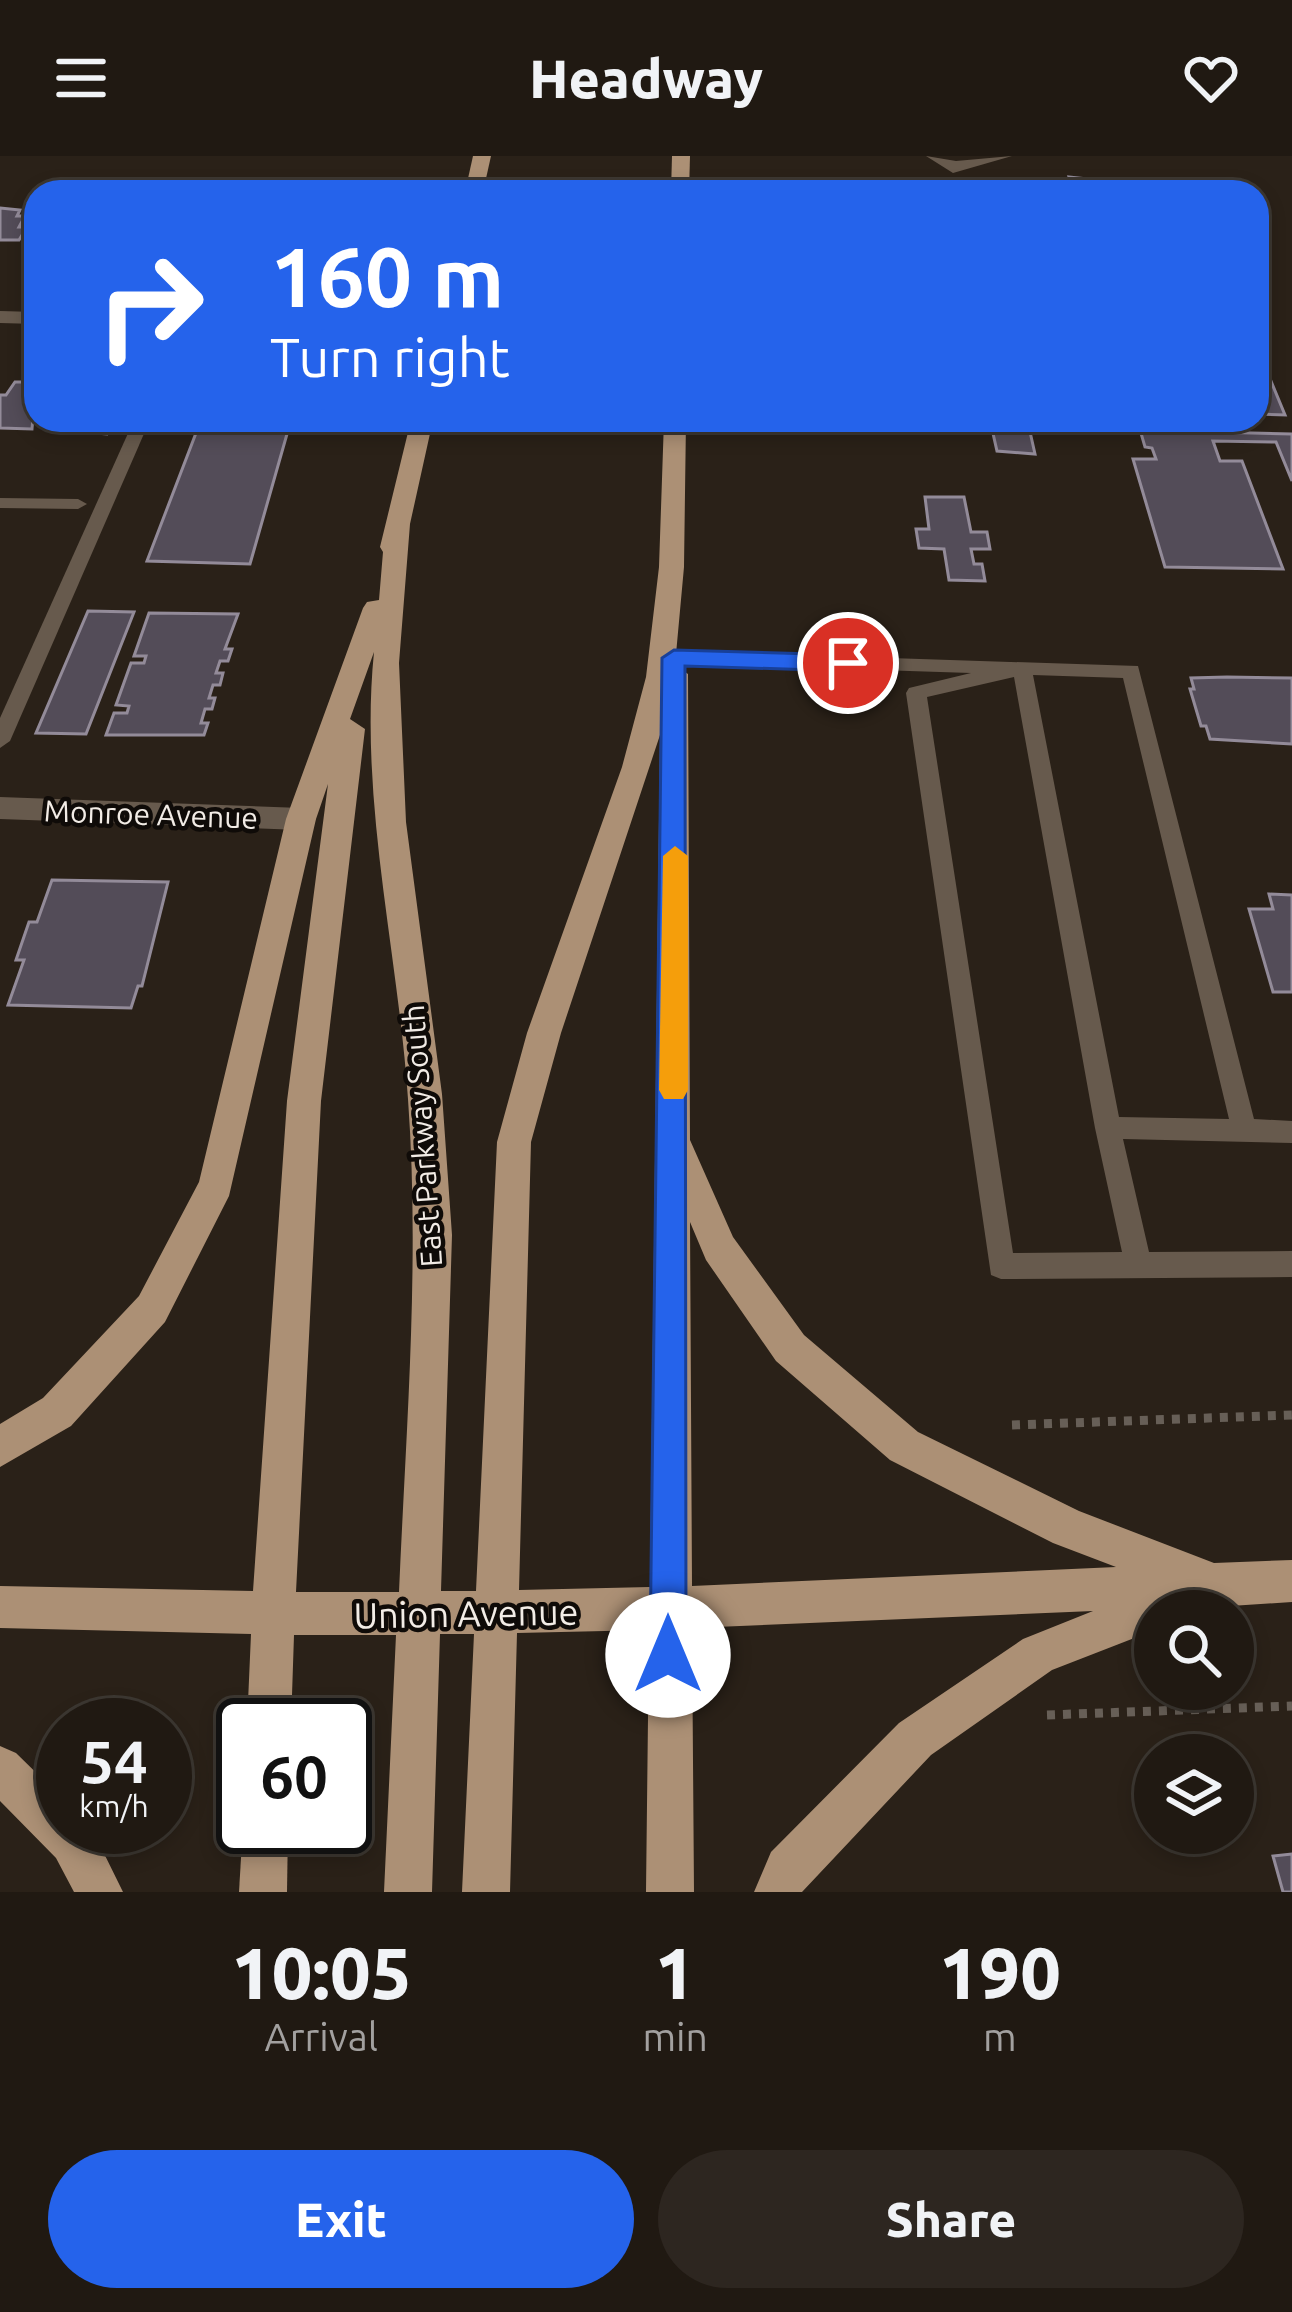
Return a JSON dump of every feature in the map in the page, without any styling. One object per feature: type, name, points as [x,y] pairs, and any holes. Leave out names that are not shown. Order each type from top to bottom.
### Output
[{"type":"main road","points":[[270,1698],[289,1294],[314,1010],[338,807],[365,648],[419,432]]},
{"type":"main road","points":[[486,1892],[514,1142],[532,1063],[653,710],[669,606],[675,432]]},
{"type":"main road","name":"East Parkway South","points":[[398,525],[386,663],[391,821],[425,1094],[434,1235],[408,1892]]},
{"type":"main road","points":[[669,606],[674,658],[670,1892]]},
{"type":"main road","points":[[0,1448],[57,1412],[152,1310],[216,1185],[301,819],[365,648]]},
{"type":"main road","points":[[673,1135],[719,1248],[790,1348],[904,1446],[1068,1528],[1216,1585]]},
{"type":"main road","name":"Union Avenue","points":[[0,1607],[340,1616],[668,1608],[1292,1581]]},
{"type":"main road","points":[[778,1892],[788,1869],[915,1739],[1038,1654],[1216,1585]]},
{"type":"main road","points":[[0,1769],[73,1841],[99,1892]]},
{"type":"main road","points":[[263,1892],[264,1854]]},
{"type":"street","points":[[935,156],[953,167],[1003,156]]},
{"type":"street","name":"Monroe Avenue","points":[[0,808],[301,819]]},
{"type":"lane","points":[[0,741],[137,432]]},
{"type":"lane","points":[[0,503],[78,505]]},
{"type":"lane","points":[[674,658],[1131,671],[1244,1130]]},
{"type":"lane","points":[[1022,668],[1138,1265]]},
{"type":"lane","points":[[1022,668],[916,693],[1001,1266],[1292,1264]]},
{"type":"lane","points":[[1108,1128],[1292,1132]]},
{"type":"path","points":[[1012,1425],[1292,1415]]},
{"type":"path","points":[[1047,1715],[1292,1706]]},
{"type":"building","points":[[0,208],[20,210],[17,216],[24,218],[19,227],[24,232],[19,240],[0,240]]},
{"type":"building","points":[[1269,376],[1285,415],[1269,414]]},
{"type":"building","points":[[15,382],[24,382],[24,429],[0,428],[0,395],[6,395]]},
{"type":"building","points":[[196,432],[288,432],[250,564],[147,561]]},
{"type":"building","points":[[993,432],[1030,432],[1035,454],[997,451]]},
{"type":"building","points":[[1141,432],[1292,434],[1292,481],[1276,442],[1213,441],[1220,461],[1242,461],[1283,569],[1165,567],[1133,459],[1156,459],[1152,448],[1145,447]]},
{"type":"building","points":[[925,497],[964,497],[971,532],[987,532],[990,549],[971,549],[974,564],[982,564],[985,581],[949,580],[944,549],[919,548],[916,529],[929,529]]},
{"type":"building","points":[[88,611],[134,612],[86,734],[36,733]]},
{"type":"building","points":[[149,613],[238,614],[225,649],[232,649],[228,661],[220,661],[216,673],[223,673],[220,685],[213,685],[209,698],[215,698],[212,709],[205,709],[201,723],[208,723],[204,735],[106,735],[114,713],[127,713],[129,706],[116,705],[131,663],[144,663],[146,656],[134,656]]},
{"type":"building","points":[[1191,678],[1292,678],[1292,744],[1210,739],[1206,726],[1201,726]]},
{"type":"building","points":[[52,880],[168,882],[142,986],[131,1008],[8,1005],[24,960],[16,960],[29,922],[37,922]]},
{"type":"building","points":[[1269,894],[1292,895],[1292,992],[1273,992],[1249,909],[1273,909]]},
{"type":"building","points":[[1292,1854],[1292,1892],[1283,1892],[1273,1856]]},
{"type":"slow traffic","points":[[674,1090],[675,856]]},
{"type":"route","points":[[668,1655],[674,658],[848,663]]}]
